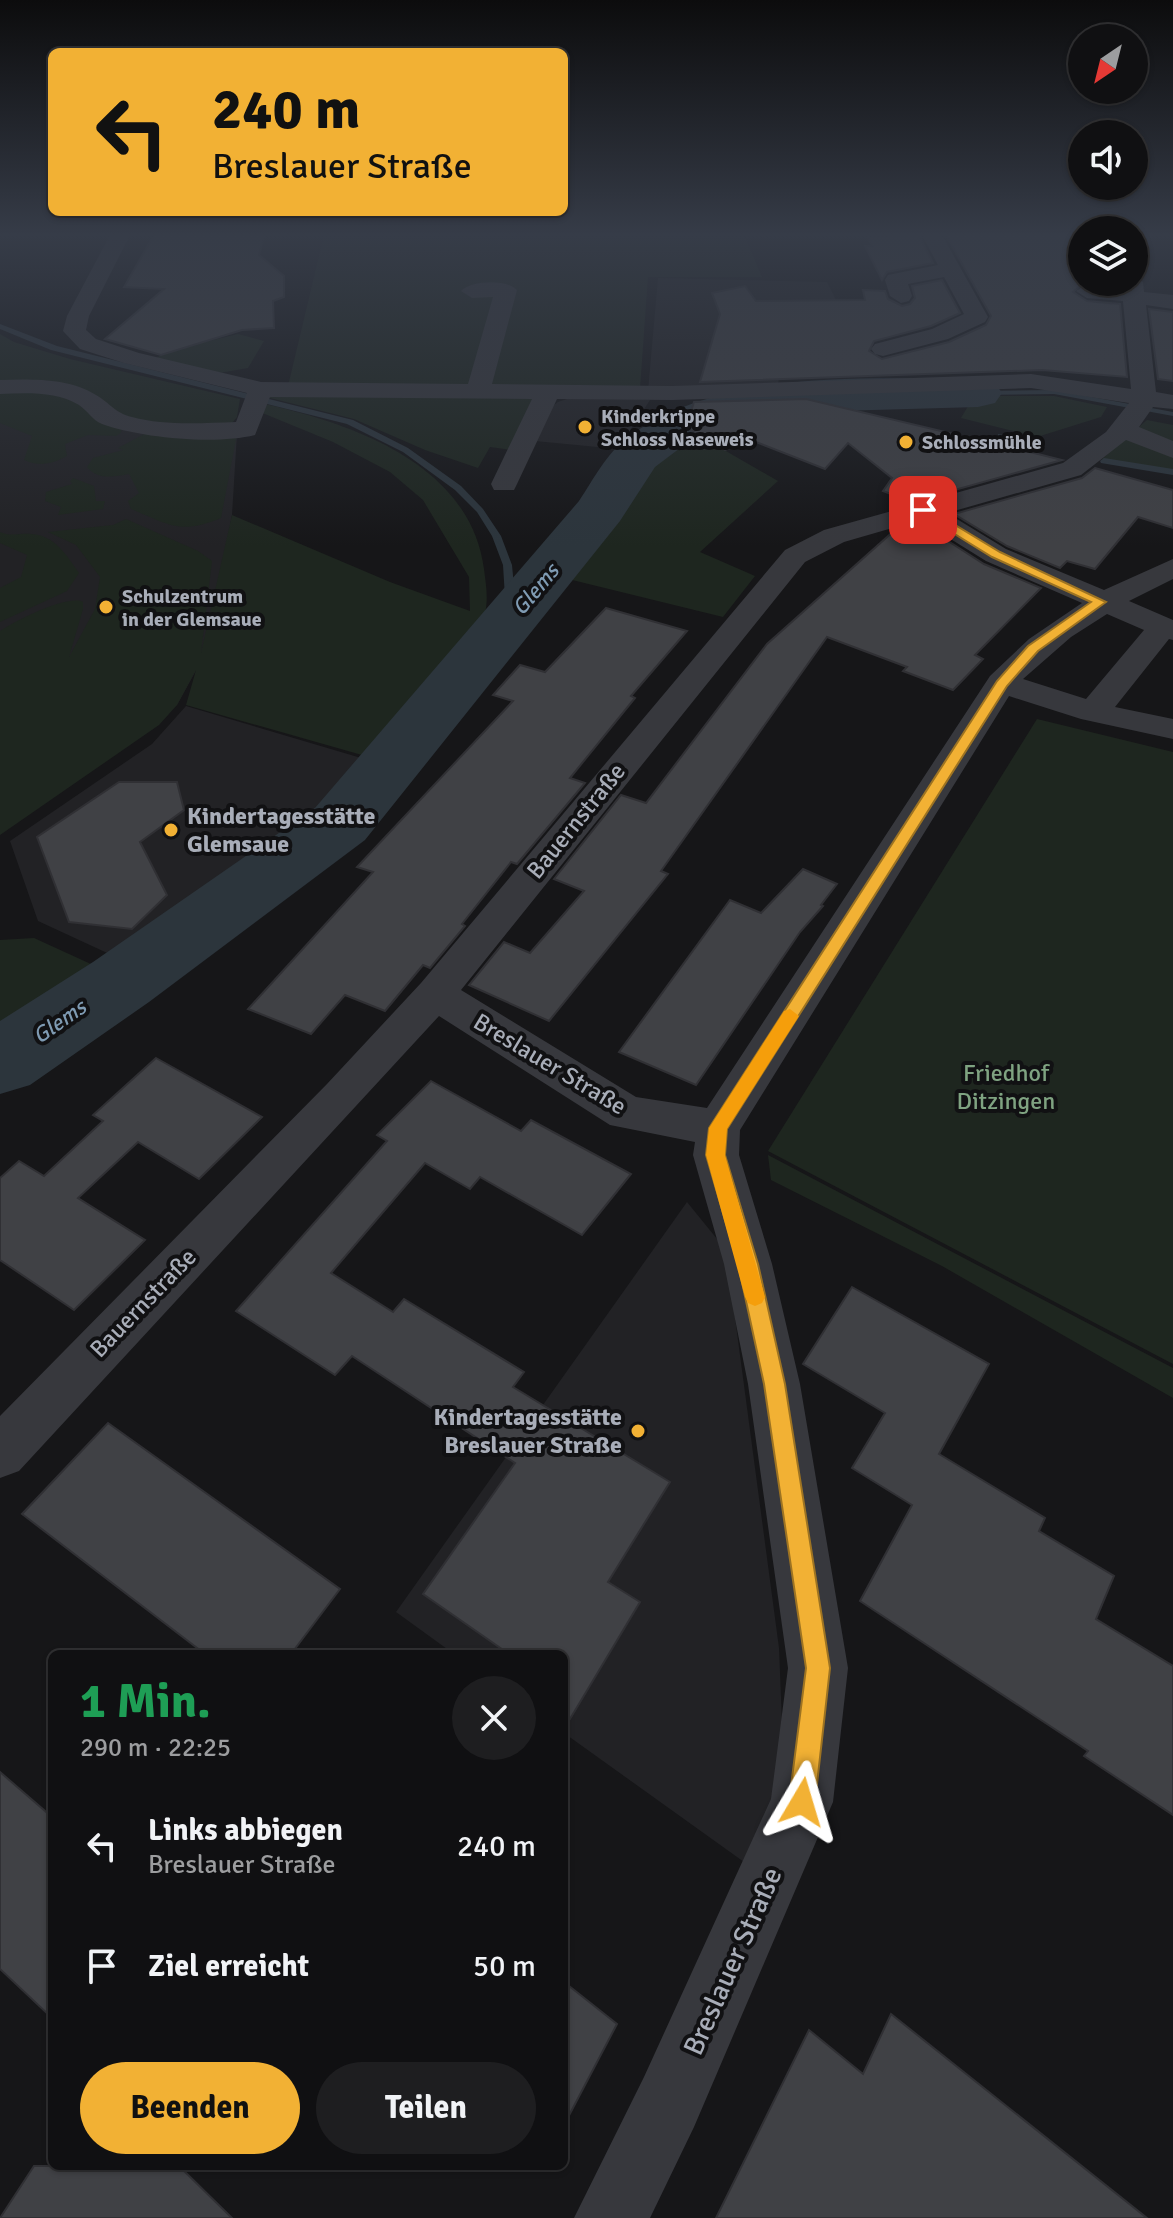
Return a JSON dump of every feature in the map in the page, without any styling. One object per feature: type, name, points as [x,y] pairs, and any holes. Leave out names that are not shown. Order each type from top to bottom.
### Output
[{"type":"street","points":[[80,339],[88,344],[257,398],[478,391],[672,393],[1031,381],[1136,411],[1173,402]]},
{"type":"street","points":[[478,391],[493,339]]},
{"type":"street","points":[[883,349],[951,342],[955,339]]},
{"type":"street","points":[[1139,339],[1136,411],[1173,450]]},
{"type":"street","points":[[0,387],[31,386],[65,391],[88,400],[107,418],[141,426],[246,430],[257,398]]},
{"type":"street","points":[[504,484],[548,392]]},
{"type":"street","name":"Bauernstraße","points":[[0,1453],[342,1096],[435,994],[795,556],[834,536],[1072,469],[1100,450],[1136,411]]},
{"type":"street","points":[[923,510],[996,555],[1168,629],[1093,712]]},
{"type":"street","points":[[718,1128],[1001,683],[1033,649],[1100,602],[1173,568]]},
{"type":"street","points":[[1001,683],[1093,712],[1173,729]]},
{"type":"street","name":"Breslauer Straße","points":[[435,994],[626,1113],[718,1128],[716,1155],[748,1264],[774,1384],[818,1668],[802,1802],[669,2102],[611,2218]]},
{"type":"shaded area","points":[[653,339],[817,339],[780,369],[778,385],[648,391]]},
{"type":"shaded area","name":"Schulzentrum in der Glemsaue","points":[[0,390],[237,434],[232,515],[226,549],[199,665],[177,705],[0,827]]},
{"type":"shaded area","name":"Kinderkrippe Schloss Naseweis","points":[[579,395],[650,400],[618,449],[535,441],[542,414],[558,402]]},
{"type":"shaded area","name":"Kindertagesstätte Glemsaue","points":[[186,706],[378,763],[332,820],[131,964],[38,921],[10,841],[152,744]]},
{"type":"shaded area","name":"Kindertagesstätte Breslauer Straße","points":[[687,1202],[726,1250],[779,1648],[785,1797],[751,1867],[568,1736],[568,1650],[448,1650],[396,1612]]},
{"type":"green space","points":[[0,339],[8,339],[70,359],[240,399],[237,417],[232,423],[216,426],[124,420],[91,398],[0,385]]},
{"type":"green space","points":[[219,339],[264,341],[248,368],[214,374],[153,360],[168,351]]},
{"type":"green space","points":[[299,339],[644,339],[640,389],[288,386]]},
{"type":"green space","points":[[0,390],[60,394],[122,426],[121,433],[116,436],[88,435],[65,444],[67,456],[46,464],[24,460],[32,436],[0,423]]},
{"type":"green space","points":[[537,395],[512,450],[490,447],[478,468],[425,450],[354,419],[266,397]]},
{"type":"green space","points":[[974,396],[1054,396],[1107,407],[1101,417],[1037,437],[961,418]]},
{"type":"green space","points":[[260,403],[331,422],[367,436],[431,475],[456,501],[474,532],[487,593],[484,617],[466,655],[383,761],[186,705],[196,670],[177,705],[159,725],[0,835],[0,631],[54,605],[83,602],[69,657],[95,609],[100,577],[76,545],[48,532],[113,525],[126,519],[198,551],[212,561],[201,653],[232,515],[390,582],[470,611],[469,577],[423,500],[390,472],[333,442],[260,412]]},
{"type":"green space","points":[[1147,420],[1173,425],[1173,470],[1102,459]]},
{"type":"green space","points":[[686,428],[778,481],[700,552],[755,576],[723,617],[560,577],[355,829],[147,981],[130,969],[340,824],[503,627],[511,599],[627,451],[643,438],[656,442]]},
{"type":"green space","points":[[148,432],[237,434],[221,518],[185,527],[156,520],[131,509],[128,501],[139,493],[129,474],[101,476],[87,467],[93,458],[123,450],[118,448]]},
{"type":"green space","points":[[73,478],[94,486],[96,501],[105,501],[103,509],[58,515],[61,507],[45,501],[46,492],[72,484],[70,481]]},
{"type":"green space","points":[[0,532],[47,538],[60,548],[79,573],[67,591],[0,622],[0,588],[21,577],[27,555],[0,543]]},
{"type":"green space","name":"Friedhof Ditzingen","points":[[1037,719],[1173,752],[1173,1364],[768,1151]]},
{"type":"green space","points":[[34,938],[139,986],[0,1083],[0,940]]},
{"type":"green space","points":[[768,1155],[1173,1368],[1173,1398],[942,1266],[771,1180]]},
{"type":"building","points":[[106,339],[214,339],[161,355]]},
{"type":"building","points":[[713,339],[883,339],[874,341],[869,351],[882,359],[957,339],[1123,339],[1127,377],[1042,370],[700,382]]},
{"type":"building","points":[[1153,339],[1173,339],[1173,381],[1158,379]]},
{"type":"building","points":[[806,399],[1062,460],[912,502],[883,491],[892,478],[848,443],[825,469],[751,440],[725,450],[686,427],[694,402]]},
{"type":"building","points":[[1095,468],[1173,490],[1173,528],[1138,517],[1095,569],[1067,561],[1060,568],[1007,546],[954,514],[1082,478]]},
{"type":"building","points":[[920,523],[984,564],[1041,588],[975,655],[983,659],[953,690],[903,671],[907,667],[827,637],[661,871],[668,874],[549,1021],[469,985],[504,942],[530,953],[584,891],[554,879],[621,795],[646,803],[767,644],[895,530]]},
{"type":"building","points":[[606,608],[687,631],[631,696],[635,698],[570,778],[585,783],[517,864],[511,862],[430,968],[423,965],[385,1011],[345,995],[311,1034],[248,1009],[373,872],[357,867],[513,701],[493,695],[520,665],[545,672]]},
{"type":"building","points":[[119,782],[177,782],[184,810],[140,842],[167,895],[132,929],[69,922],[37,837]]},
{"type":"building","points":[[803,869],[837,884],[800,932],[696,1085],[619,1052],[730,900],[761,913]]},
{"type":"building","points":[[156,1058],[262,1117],[199,1179],[138,1142],[78,1198],[145,1240],[74,1310],[0,1260],[0,1178],[19,1161],[44,1176],[103,1121],[93,1115]]},
{"type":"building","points":[[431,1081],[521,1131],[531,1120],[631,1174],[582,1235],[480,1177],[470,1189],[425,1163],[331,1273],[393,1312],[404,1299],[524,1372],[513,1387],[670,1482],[608,1582],[640,1602],[568,1722],[568,1650],[503,1650],[423,1594],[515,1463],[352,1356],[335,1375],[236,1311],[387,1141],[377,1135]]},
{"type":"building","points":[[852,1287],[989,1364],[939,1454],[1045,1518],[1039,1531],[1114,1576],[1096,1619],[1173,1666],[1173,1815],[1084,1756],[1088,1751],[860,1601],[912,1505],[852,1468],[885,1413],[803,1364]]},
{"type":"building","points":[[108,1423],[340,1589],[294,1650],[200,1650],[22,1514]]},
{"type":"building","points":[[0,1772],[48,1814],[48,2014],[0,1969]]},
{"type":"building","points":[[568,1985],[617,2024],[568,2117]]},
{"type":"building","points":[[891,2014],[1147,2218],[716,2218],[809,2030],[863,2074]]},
{"type":"building","points":[[34,2166],[48,2166],[48,2170],[183,2170],[232,2218],[0,2218]]},
{"type":"waterway","points":[[31,339],[54,348],[350,422],[406,450],[458,488],[480,511],[497,536],[507,565],[510,597],[503,627]]},
{"type":"waterway","name":"Glems","points":[[978,393],[1054,392],[1173,414]]},
{"type":"waterway","name":"Glems","points":[[0,1062],[121,982],[340,824],[601,510],[637,457],[674,428],[712,413],[802,397],[978,393]]},
{"type":"waterway","points":[[1001,436],[1021,441]]},
{"type":"waterway","points":[[1104,461],[1173,472]]},
{"type":"slow traffic","points":[[755,1297],[716,1155],[718,1128],[790,1016]]},
{"type":"place","name":"Kinderkrippe Schloss Naseweis","points":[[585,427]]},
{"type":"place","name":"Schlossmühle","points":[[906,442]]},
{"type":"place","name":"Schulzentrum in der Glemsaue","points":[[106,607]]},
{"type":"place","name":"Kindertagesstätte Glemsaue","points":[[171,830]]},
{"type":"place","name":"Kindertagesstätte Breslauer Straße","points":[[638,1431]]},
{"type":"route","points":[[802,1802],[818,1668],[774,1384],[748,1264],[716,1155],[718,1128],[1001,683],[1033,649],[1100,602],[996,555],[923,510]]}]
